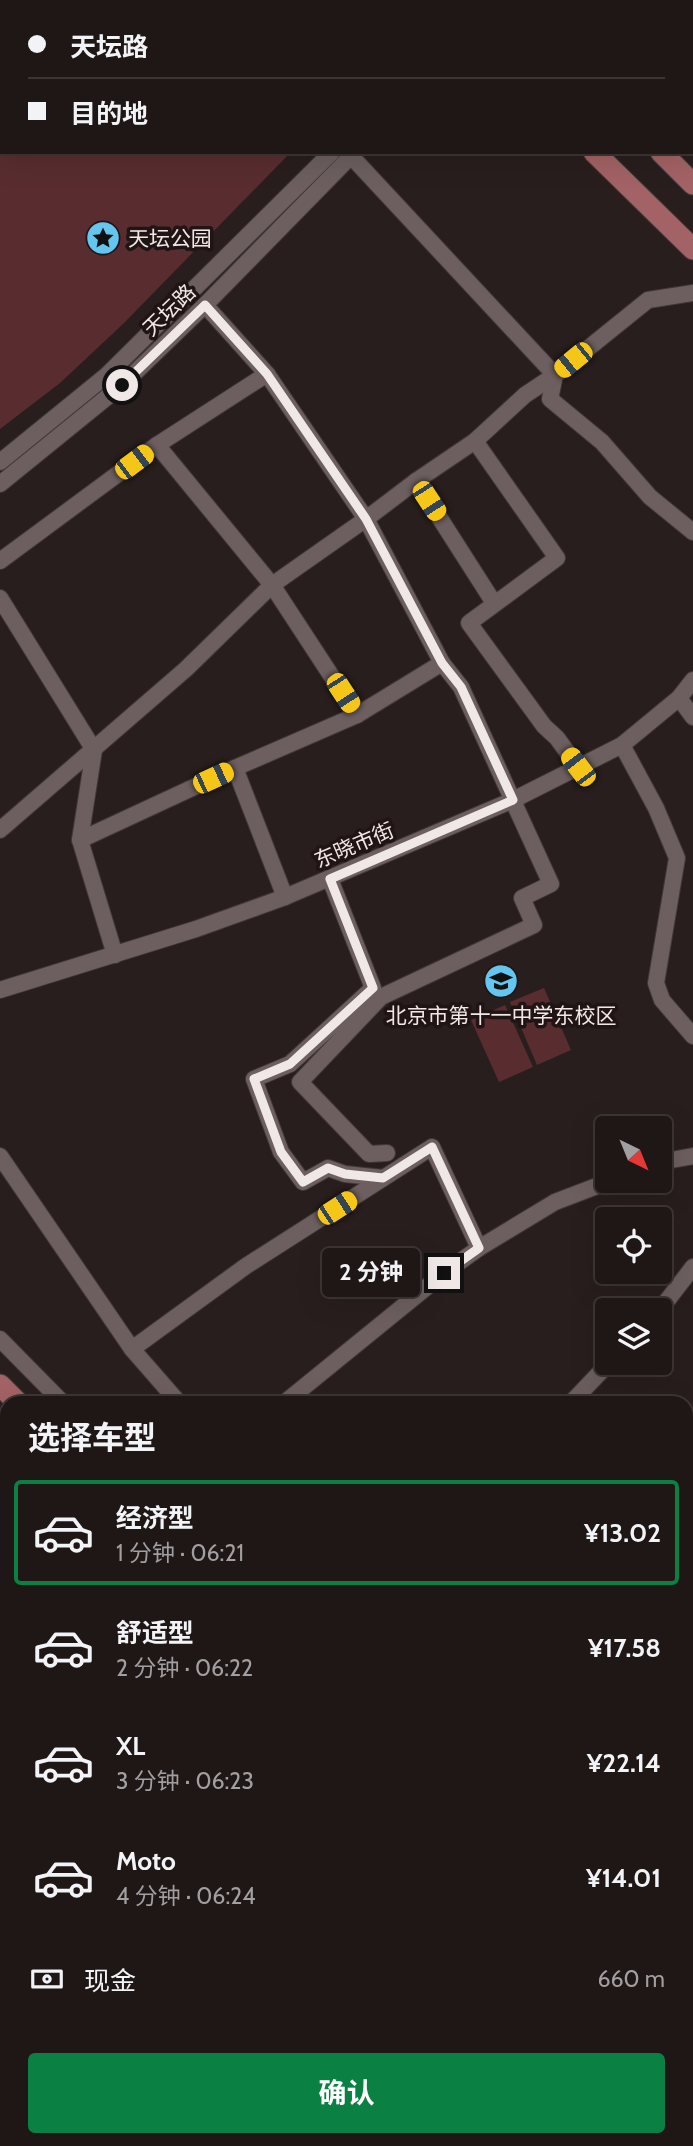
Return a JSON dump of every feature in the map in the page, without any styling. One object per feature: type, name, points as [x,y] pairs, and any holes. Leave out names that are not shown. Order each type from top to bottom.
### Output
[{"type":"main road","points":[[596,154],[693,249]]},
{"type":"main road","points":[[663,154],[693,184]]},
{"type":"street","name":"天坛路","points":[[0,462],[107,375],[330,154]]},
{"type":"street","name":"天坛路","points":[[0,484],[122,385],[205,305],[353,154]]},
{"type":"street","points":[[353,154],[555,375]]},
{"type":"street","points":[[0,830],[186,669],[272,584],[475,441],[525,395],[555,375],[648,300],[693,293]]},
{"type":"street","points":[[205,305],[267,374],[366,519],[442,663],[461,687],[551,884],[522,898],[534,925],[377,992],[290,1064],[254,1079],[281,1152],[303,1182],[328,1168],[345,1174],[383,1178]]},
{"type":"street","points":[[0,561],[157,445],[267,374]]},
{"type":"street","points":[[555,375],[550,399],[602,442],[650,497],[693,532]]},
{"type":"street","points":[[475,441],[557,558],[469,623],[544,726],[557,738],[578,767]]},
{"type":"street","points":[[157,445],[272,584],[357,715]]},
{"type":"street","points":[[416,481],[494,603]]},
{"type":"street","points":[[0,598],[94,750],[80,840],[115,955]]},
{"type":"street","points":[[80,840],[357,715],[442,663]]},
{"type":"street","name":"东晓市街","points":[[0,990],[115,955],[285,897],[513,800],[622,745],[679,698],[693,680]]},
{"type":"street","points":[[679,698],[693,717]]},
{"type":"street","points":[[622,745],[656,808],[677,858],[656,983],[662,1000],[693,1036]]},
{"type":"street","points":[[235,768],[285,897]]},
{"type":"street","points":[[330,879],[377,992]]},
{"type":"street","points":[[377,992],[300,1082],[369,1154],[387,1153]]},
{"type":"street","points":[[132,1349],[246,1266],[432,1147],[479,1248]]},
{"type":"street","points":[[0,1156],[132,1349],[173,1396]]},
{"type":"street","points":[[672,1160],[693,1156]]},
{"type":"street","points":[[293,1396],[444,1273],[479,1248],[555,1202],[595,1187]]},
{"type":"street","points":[[669,1298],[693,1267]]},
{"type":"street","points":[[0,1339],[56,1396]]},
{"type":"street","points":[[578,1396],[598,1375]]},
{"type":"shaded area","name":"天坛公园","points":[[0,154],[289,154],[123,324],[60,383],[0,429]]},
{"type":"shaded area","points":[[544,988],[571,1050],[537,1065],[510,1002]]},
{"type":"shaded area","points":[[505,1005],[533,1067],[499,1082],[471,1020]]},
{"type":"place","name":"天坛公园","points":[[103,238]]},
{"type":"place","name":"北京市第十一中学东校区","points":[[501,981]]},
{"type":"route","points":[[122,385],[205,305],[267,374],[366,519],[442,663],[461,687],[513,800],[330,879],[373,988],[290,1064],[254,1079],[281,1152],[303,1182],[328,1168],[345,1174],[383,1178],[432,1147],[479,1248],[444,1273]]}]
